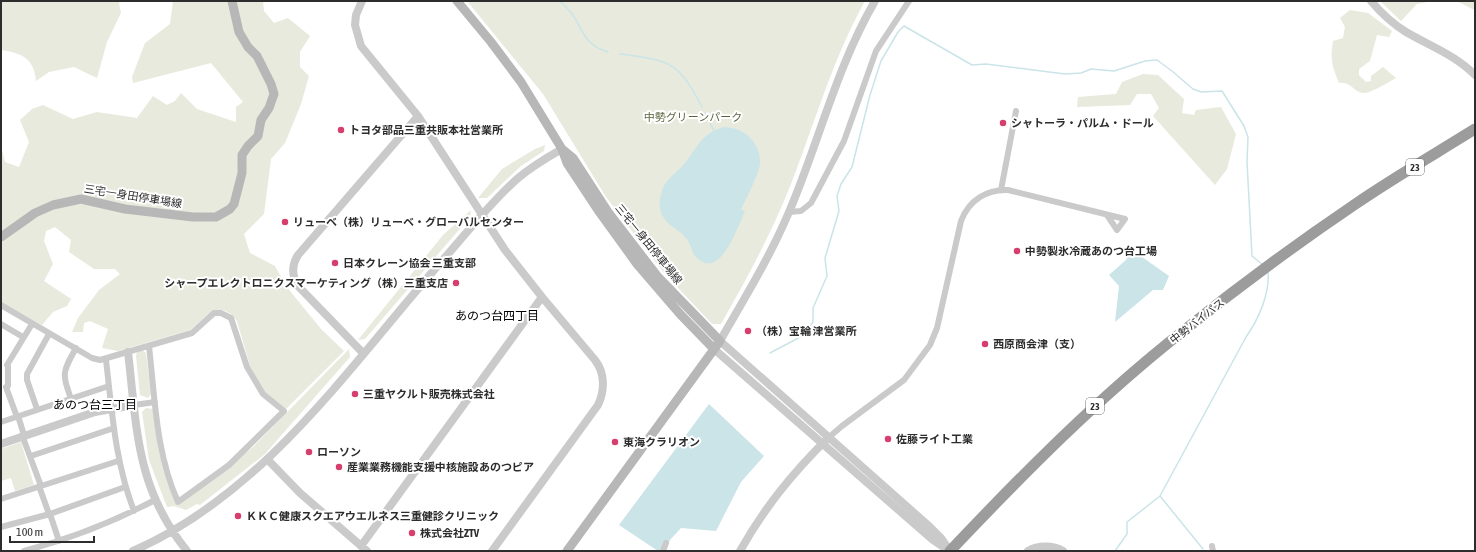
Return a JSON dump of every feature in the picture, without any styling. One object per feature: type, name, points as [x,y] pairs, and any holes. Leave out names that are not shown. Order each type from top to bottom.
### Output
[{"type":"highway","name":"中勢バイパス","points":[[950,551],[1010,489],[1084,417],[1180,333],[1254,276],[1355,204],[1475,129]]},
{"type":"main road","name":"三宅一身田停車場線","points":[[1,237],[35,213],[53,205],[81,199],[124,209],[193,217],[216,217],[234,204],[242,172],[242,155],[248,146],[258,136],[261,120],[269,108],[274,94],[271,84],[257,56],[239,32],[232,1]]},
{"type":"main road","name":"三宅一身田停車場線","points":[[457,1],[491,42],[521,82],[562,149],[573,158],[608,212],[653,271],[717,345]]},
{"type":"main road","points":[[567,551],[717,345]]},
{"type":"street","points":[[362,1],[357,10],[355,25],[361,46],[418,116],[505,250],[598,364],[602,376],[602,393],[595,409],[492,551]]},
{"type":"street","points":[[874,1],[852,44],[789,212],[764,264],[717,345],[826,441],[933,540],[950,551]]},
{"type":"street","points":[[789,212],[802,211],[811,203],[844,141],[876,51],[909,1]]},
{"type":"street","points":[[1371,1],[1390,20],[1406,31],[1452,56],[1475,75]]},
{"type":"street","points":[[1001,190],[1016,111]]},
{"type":"street","points":[[363,353],[298,286],[294,276],[293,265],[298,255],[418,116]]},
{"type":"street","points":[[133,551],[171,532],[205,510],[268,460],[321,403],[482,215],[517,180],[540,162],[562,149]]},
{"type":"street","points":[[740,551],[753,528],[778,492],[826,441],[842,426],[904,380],[920,361],[930,345],[937,328],[964,215],[970,204],[989,192],[1001,190],[1014,191],[1107,215]]},
{"type":"street","points":[[268,460],[300,492],[364,549],[542,297]]},
{"type":"street","points":[[1,305],[92,358],[106,360],[128,352],[192,333],[214,314],[228,316],[234,324],[247,367],[263,394],[284,411],[229,465],[178,502],[166,471],[160,448],[149,346]]},
{"type":"street","points":[[1,324],[23,337]]},
{"type":"street","points":[[32,324],[24,338],[23,337],[4,363],[8,366],[8,386],[4,388],[17,416],[59,541]]},
{"type":"street","points":[[37,409],[27,380],[27,374],[49,334]]},
{"type":"street","points":[[71,399],[65,381],[64,371],[76,348]]},
{"type":"street","points":[[128,352],[142,463],[155,500],[171,532],[186,551]]},
{"type":"street","points":[[106,360],[118,461],[125,487],[134,511]]},
{"type":"street","points":[[1,422],[109,386]]},
{"type":"street","points":[[1,444],[23,435],[111,408],[155,402]]},
{"type":"street","points":[[31,456],[114,428]]},
{"type":"street","points":[[1,499],[118,461]]},
{"type":"street","points":[[1,527],[49,514],[125,487]]},
{"type":"street","points":[[24,551],[59,541],[134,511],[155,500]]},
{"type":"street","points":[[662,551],[666,543]]},
{"type":"street","points":[[1028,551],[1039,547],[1047,547],[1063,551]]},
{"type":"green space","points":[[1,1],[123,1],[119,3],[121,13],[107,42],[97,78],[74,67],[49,72],[36,81],[33,67],[26,58],[15,53],[1,50]]},
{"type":"green space","points":[[173,1],[263,1],[264,11],[274,23],[288,18],[310,36],[300,52],[300,67],[309,76],[301,104],[285,143],[271,159],[264,214],[244,234],[250,253],[275,266],[286,286],[321,329],[344,351],[286,409],[265,393],[250,366],[237,321],[231,314],[224,310],[212,311],[190,330],[118,351],[102,348],[108,329],[90,321],[84,323],[83,332],[72,332],[78,318],[99,290],[120,274],[115,269],[94,269],[69,252],[71,240],[55,227],[46,231],[44,241],[53,264],[44,281],[71,299],[67,306],[53,312],[42,325],[1,303],[1,147],[5,162],[19,167],[29,142],[20,120],[32,109],[43,105],[73,119],[97,112],[137,118],[153,96],[167,105],[175,101],[181,93],[197,109],[236,122],[236,107],[243,102],[211,63],[133,83],[132,77],[145,43],[170,24]]},
{"type":"green space","name":"中勢グリーンパーク","points":[[467,1],[865,1],[853,23],[833,70],[789,189],[774,224],[740,291],[721,324],[712,324],[665,274],[606,197],[543,94]]},
{"type":"green space","points":[[1380,1],[1432,1],[1417,4],[1401,21]]},
{"type":"green space","points":[[1457,1],[1475,1],[1475,9],[1474,10]]},
{"type":"green space","points":[[1350,10],[1368,13],[1392,31],[1389,37],[1377,35],[1370,61],[1359,69],[1359,75],[1366,82],[1371,81],[1371,76],[1383,67],[1396,78],[1367,93],[1358,91],[1350,85],[1339,83],[1332,63],[1333,41],[1343,38],[1345,27],[1340,18]]},
{"type":"green space","points":[[1143,74],[1158,75],[1184,99],[1182,113],[1194,115],[1196,110],[1221,107],[1236,134],[1227,169],[1215,185],[1153,116],[1159,108],[1151,94],[1137,94],[1130,105],[1077,107],[1078,97],[1116,94],[1122,82]]},
{"type":"green space","points":[[545,145],[544,151],[521,166],[487,198],[478,198],[502,169],[535,149]]},
{"type":"green space","points":[[471,210],[470,217],[365,339],[358,340],[443,235]]},
{"type":"green space","points":[[349,349],[350,357],[265,454],[200,505],[197,504],[186,510],[174,506],[167,507],[149,460],[142,412],[146,408],[153,409],[158,447],[167,483],[178,506],[253,447]]},
{"type":"green space","points":[[142,350],[146,353],[151,394],[148,398],[140,395],[136,356],[137,352]]},
{"type":"green space","points":[[21,442],[34,485],[15,491],[11,478],[1,481],[1,449]]},
{"type":"water","points":[[724,127],[738,130],[750,137],[760,155],[760,163],[755,179],[741,209],[745,211],[733,239],[720,257],[713,262],[705,263],[694,255],[686,238],[663,217],[660,209],[660,200],[665,184],[685,163],[703,139],[715,130]]},
{"type":"water","points":[[1124,249],[1131,256],[1135,252],[1169,276],[1163,290],[1153,290],[1115,322],[1119,286],[1109,275],[1127,259],[1122,252]]},
{"type":"water","points":[[709,404],[764,456],[741,482],[716,531],[681,528],[670,540],[665,551],[658,551],[619,525]]},
{"type":"waterway","points":[[559,1],[573,15],[590,43],[608,52]]},
{"type":"waterway","points":[[770,353],[804,335],[813,322],[813,308],[827,276],[825,258],[839,211],[837,196],[841,184],[852,167],[870,95],[881,61],[898,32],[904,26],[972,65],[986,64],[1065,74],[1081,73],[1091,69],[1114,71],[1145,61],[1157,60],[1193,89],[1201,92],[1222,91],[1244,126],[1248,137],[1247,162],[1252,256],[1263,265]]},
{"type":"waterway","points":[[620,54],[662,61],[679,71],[702,107]]},
{"type":"waterway","points":[[705,113],[714,131]]},
{"type":"waterway","points":[[1115,551],[1127,534],[1127,522],[1160,496],[1255,323],[1265,298],[1268,272]]},
{"type":"waterway","points":[[1160,496],[1203,549]]},
{"type":"place","name":"シャトーラ・パルム・ドール","points":[[1003,123]]},
{"type":"place","name":"トヨタ部品三重共販本社営業所","points":[[341,130]]},
{"type":"place","name":"リューベ（株）リューベ・グローバルセンター","points":[[285,222]]},
{"type":"place","name":"中勢製氷冷蔵あのつ台工場","points":[[1017,251]]},
{"type":"place","name":"日本クレーン協会 三重支部","points":[[335,263]]},
{"type":"place","name":"シャープエレクトロニクスマーケティング（株）三重支店","points":[[456,283]]},
{"type":"place","name":"（株）宝輪 津営業所","points":[[748,331]]},
{"type":"place","name":"西原商会津（支）","points":[[985,344]]},
{"type":"place","name":"三重ヤクルト販売株式会社","points":[[355,394]]},
{"type":"place","name":"佐藤ライト工業","points":[[888,439]]},
{"type":"place","name":"東海クラリオン","points":[[615,442]]},
{"type":"place","name":"ローソン","points":[[309,452]]},
{"type":"place","name":"産業業務機能支援中核施設あのつピア","points":[[339,467]]},
{"type":"place","name":"ＫＫＣ健康スクエアウエルネス三重健診クリニック","points":[[238,516]]},
{"type":"place","name":"株式会社ZTV","points":[[412,533]]},
{"type":"district","name":"あのつ台四丁目","points":[[497,316]]},
{"type":"district","name":"あのつ台三丁目","points":[[95,405]]}]
